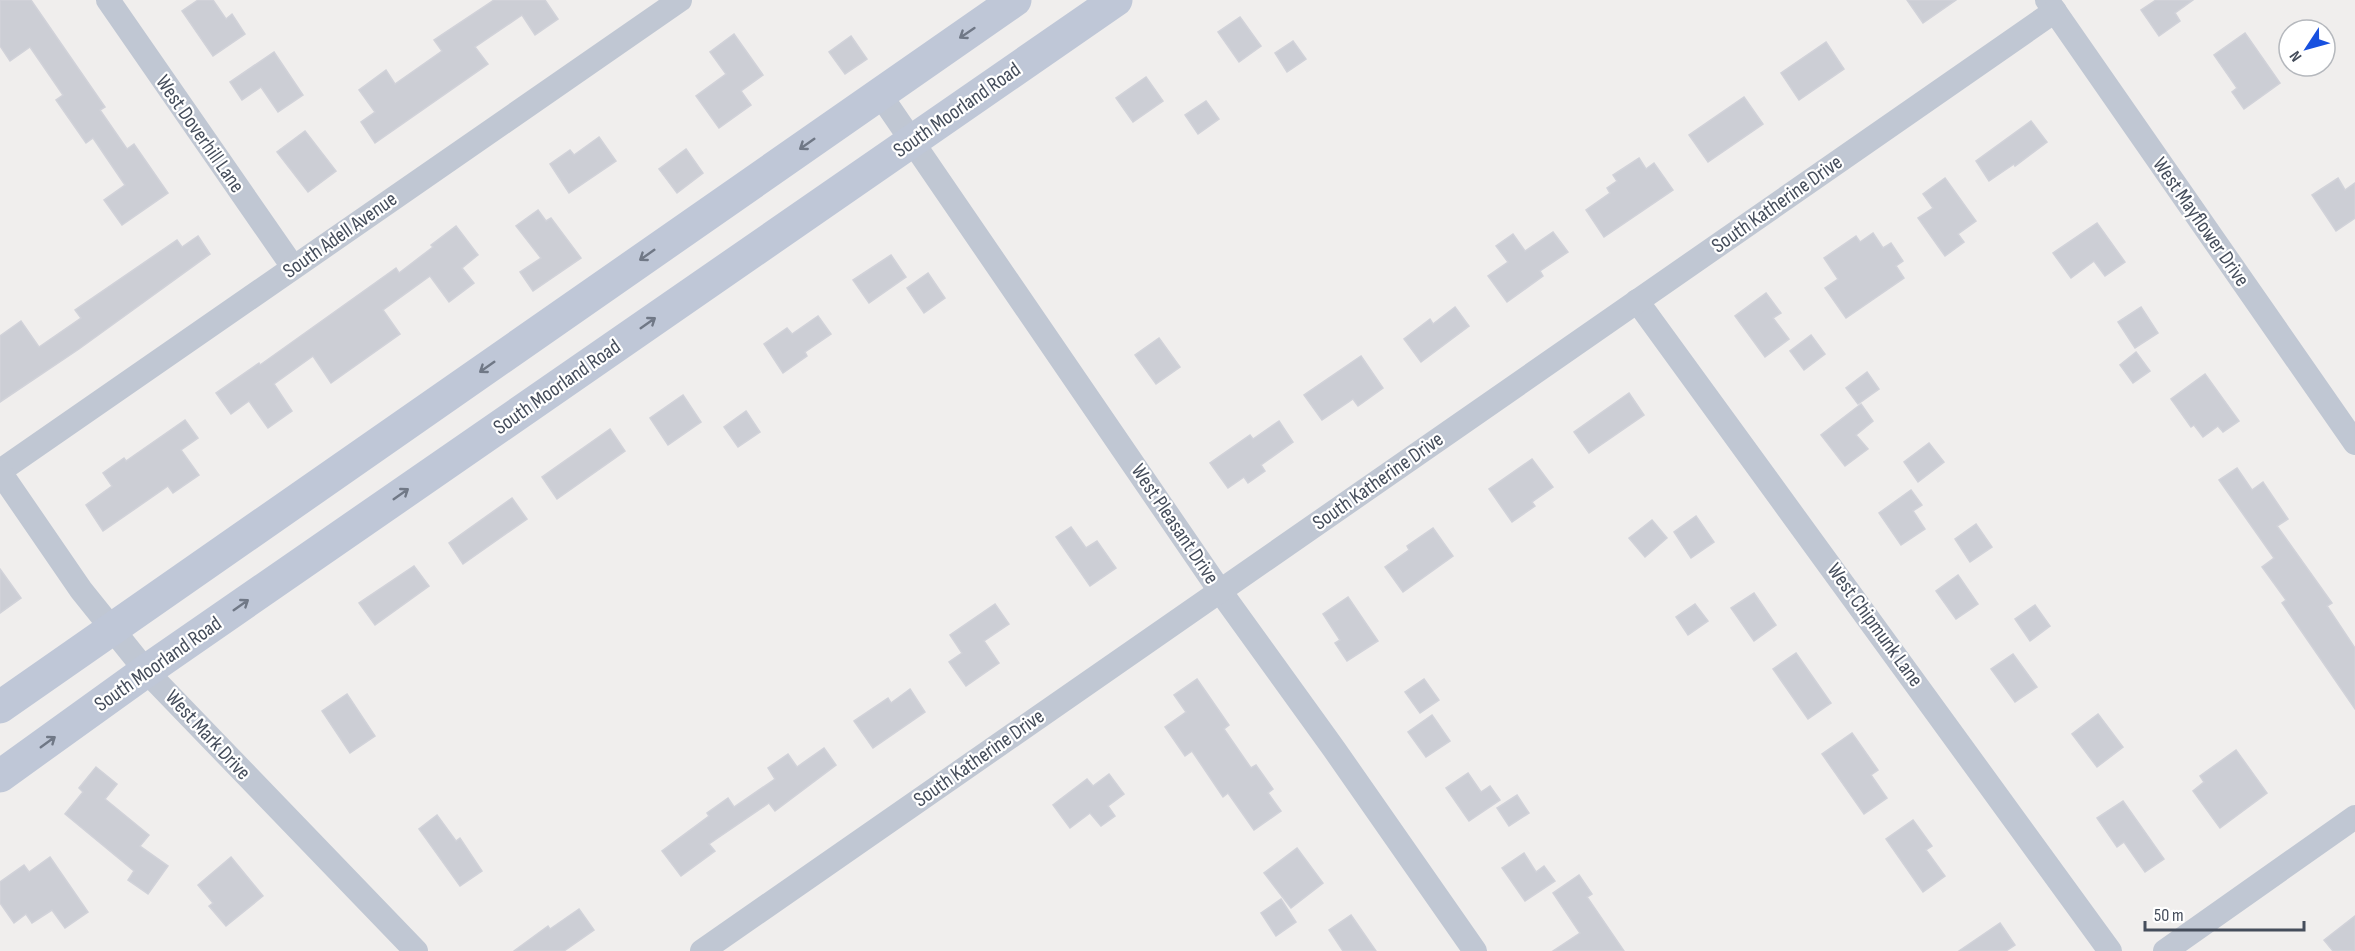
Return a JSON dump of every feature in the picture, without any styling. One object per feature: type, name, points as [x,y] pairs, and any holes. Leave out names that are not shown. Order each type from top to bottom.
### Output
[{"type":"main road","points":[[0,707],[879,93],[1016,0]]},
{"type":"main road","name":"South Moorland Road","points":[[0,776],[146,671],[1116,0]]},
{"type":"street","name":"West Doverhill Lane","points":[[108,0],[293,267]]},
{"type":"street","name":"South Adell Avenue","points":[[0,472],[680,0]]},
{"type":"street","name":"South Katherine Drive","points":[[702,951],[1637,301],[2051,6]]},
{"type":"street","name":"West Mayflower Drive","points":[[2051,6],[2355,443]]},
{"type":"street","name":"West Pleasant Drive","points":[[879,93],[1220,591],[1475,951]]},
{"type":"street","name":"West Chipmunk Lane","points":[[1637,301],[2110,951]]},
{"type":"street","name":"West Mark Drive","points":[[0,472],[81,590],[146,671],[416,951]]},
{"type":"street","points":[[2164,951],[2355,817]]},
{"type":"building","points":[[0,0],[31,0],[105,107],[100,110],[127,149],[134,144],[168,193],[122,225],[104,200],[125,185],[93,138],[86,143],[56,100],[63,95],[30,47],[10,61],[0,46]]},
{"type":"building","points":[[198,0],[213,0],[226,19],[232,14],[245,34],[213,56],[182,11]]},
{"type":"building","points":[[494,0],[545,0],[558,19],[535,35],[522,15],[475,47],[488,64],[375,143],[361,122],[375,112],[359,90],[386,70],[395,84],[442,51],[434,40]]},
{"type":"building","points":[[1907,0],[1956,0],[1923,23]]},
{"type":"building","points":[[2156,0],[2193,0],[2175,13],[2180,21],[2159,36],[2141,10]]},
{"type":"building","points":[[1240,17],[1261,46],[1239,62],[1218,32]]},
{"type":"building","points":[[2245,33],[2280,83],[2244,109],[2232,92],[2237,88],[2214,55]]},
{"type":"building","points":[[734,34],[763,75],[741,91],[751,105],[719,128],[696,96],[726,74],[710,52]]},
{"type":"building","points":[[851,36],[867,59],[845,74],[829,52]]},
{"type":"building","points":[[1293,41],[1306,59],[1287,72],[1275,53]]},
{"type":"building","points":[[1826,42],[1844,69],[1799,100],[1781,73]]},
{"type":"building","points":[[274,52],[303,95],[278,112],[261,87],[242,100],[230,82]]},
{"type":"building","points":[[1146,77],[1163,101],[1133,122],[1116,98]]},
{"type":"building","points":[[1744,97],[1763,124],[1708,162],[1689,135]]},
{"type":"building","points":[[1206,101],[1219,119],[1198,134],[1185,115]]},
{"type":"building","points":[[2031,121],[2047,142],[2015,166],[2014,164],[1989,181],[1976,161]]},
{"type":"building","points":[[305,131],[336,171],[308,192],[277,152]]},
{"type":"building","points":[[599,137],[616,161],[569,193],[550,164],[570,150],[574,155]]},
{"type":"building","points":[[686,149],[703,173],[677,193],[659,169]]},
{"type":"building","points":[[1639,158],[1646,169],[1654,163],[1673,190],[1604,237],[1586,210],[1610,193],[1607,188],[1617,181],[1613,175]]},
{"type":"building","points":[[1945,178],[1976,221],[1958,234],[1964,242],[1945,256],[1918,218],[1933,208],[1923,194]]},
{"type":"building","points":[[2338,178],[2345,190],[2355,183],[2355,218],[2336,231],[2312,195]]},
{"type":"building","points":[[538,210],[546,221],[551,218],[581,258],[533,291],[520,272],[541,258],[516,226]]},
{"type":"building","points":[[2097,223],[2125,262],[2105,276],[2094,261],[2071,278],[2053,253]]},
{"type":"building","points":[[456,226],[478,255],[462,268],[474,283],[449,302],[430,276],[383,310],[400,334],[331,383],[313,356],[274,384],[292,411],[268,428],[249,401],[231,414],[216,393],[259,363],[260,365],[396,268],[399,273]]},
{"type":"building","points":[[1553,232],[1568,252],[1540,271],[1543,276],[1507,302],[1488,276],[1508,262],[1496,246],[1513,234],[1525,251]]},
{"type":"building","points":[[1873,233],[1883,248],[1891,243],[1903,261],[1896,266],[1904,278],[1846,318],[1825,288],[1838,279],[1824,258],[1856,236],[1860,242]]},
{"type":"building","points":[[198,236],[210,254],[79,349],[0,402],[0,336],[21,321],[39,347],[81,318],[75,310],[177,240],[182,247]]},
{"type":"building","points":[[891,255],[906,277],[869,303],[853,280]]},
{"type":"building","points":[[928,273],[945,298],[924,313],[907,288]]},
{"type":"building","points":[[1766,293],[1781,313],[1773,318],[1789,339],[1765,357],[1735,316]]},
{"type":"building","points":[[1455,307],[1469,326],[1421,362],[1404,339],[1430,319],[1433,324]]},
{"type":"building","points":[[2141,307],[2158,333],[2135,348],[2118,322]]},
{"type":"building","points":[[818,316],[831,334],[805,352],[807,356],[783,373],[764,344],[787,328],[792,334]]},
{"type":"building","points":[[1811,335],[1825,354],[1804,370],[1790,351]]},
{"type":"building","points":[[1159,338],[1180,367],[1156,384],[1135,355]]},
{"type":"building","points":[[2136,352],[2150,371],[2133,383],[2120,365]]},
{"type":"building","points":[[1361,356],[1383,388],[1358,406],[1353,399],[1322,420],[1304,395]]},
{"type":"building","points":[[1867,372],[1879,389],[1858,404],[1846,388]]},
{"type":"building","points":[[2205,374],[2239,421],[2223,432],[2218,426],[2203,437],[2194,425],[2191,427],[2171,399]]},
{"type":"building","points":[[1629,393],[1644,415],[1589,453],[1574,432]]},
{"type":"building","points":[[683,395],[701,422],[668,445],[650,418]]},
{"type":"building","points":[[1861,404],[1873,421],[1856,435],[1868,449],[1845,466],[1821,435]]},
{"type":"building","points":[[746,411],[760,432],[738,447],[724,427]]},
{"type":"building","points":[[185,420],[198,438],[181,450],[199,475],[173,493],[168,486],[103,531],[86,505],[112,486],[103,473],[124,458],[126,461]]},
{"type":"building","points":[[1279,421],[1293,442],[1261,465],[1265,471],[1248,483],[1244,477],[1228,488],[1210,463],[1250,435],[1253,439]]},
{"type":"building","points":[[610,429],[625,451],[557,499],[542,477]]},
{"type":"building","points":[[1929,443],[1944,462],[1918,482],[1904,462]]},
{"type":"building","points":[[1532,459],[1553,487],[1532,502],[1535,506],[1512,522],[1489,489]]},
{"type":"building","points":[[2237,468],[2252,490],[2263,482],[2288,519],[2277,526],[2332,603],[2327,606],[2355,648],[2355,709],[2282,603],[2286,600],[2262,567],[2274,558],[2219,480]]},
{"type":"building","points":[[1911,490],[1922,505],[1913,511],[1925,529],[1901,545],[1879,513]]},
{"type":"building","points":[[512,498],[527,519],[463,564],[449,543]]},
{"type":"building","points":[[1696,516],[1714,542],[1691,558],[1674,532]]},
{"type":"building","points":[[1652,520],[1667,538],[1645,557],[1629,538]]},
{"type":"building","points":[[1976,524],[1992,547],[1970,562],[1955,539]]},
{"type":"building","points":[[1071,527],[1086,548],[1097,541],[1116,568],[1090,586],[1056,537]]},
{"type":"building","points":[[1433,528],[1453,556],[1403,592],[1385,567],[1409,550],[1407,546]]},
{"type":"building","points":[[414,566],[429,586],[375,625],[359,603]]},
{"type":"building","points":[[0,569],[21,598],[0,613]]},
{"type":"building","points":[[1958,575],[1978,604],[1956,619],[1936,591]]},
{"type":"building","points":[[1754,593],[1776,625],[1754,641],[1731,608]]},
{"type":"building","points":[[1348,597],[1378,641],[1347,661],[1335,643],[1340,640],[1323,614]]},
{"type":"building","points":[[995,604],[1009,624],[984,641],[999,663],[966,686],[949,662],[962,653],[950,635]]},
{"type":"building","points":[[1695,604],[1708,621],[1688,635],[1676,617]]},
{"type":"building","points":[[2035,605],[2050,626],[2030,641],[2015,619]]},
{"type":"building","points":[[1796,653],[1831,703],[1808,719],[1773,669]]},
{"type":"building","points":[[2013,654],[2037,687],[2015,702],[1991,669]]},
{"type":"building","points":[[1197,679],[1229,725],[1224,729],[1251,768],[1256,765],[1273,789],[1268,793],[1281,811],[1254,830],[1228,793],[1223,797],[1192,751],[1185,756],[1165,727],[1186,712],[1174,695]]},
{"type":"building","points":[[1424,679],[1439,700],[1420,713],[1405,692]]},
{"type":"building","points":[[910,689],[925,712],[873,748],[854,721],[888,698],[891,703]]},
{"type":"building","points":[[347,694],[375,736],[350,753],[322,711]]},
{"type":"building","points":[[2098,714],[2123,747],[2097,767],[2072,734]]},
{"type":"building","points":[[1432,715],[1450,741],[1426,757],[1408,732]]},
{"type":"building","points":[[1852,733],[1878,770],[1871,775],[1887,798],[1864,814],[1822,754]]},
{"type":"building","points":[[824,748],[836,765],[775,811],[769,803],[709,844],[715,851],[681,876],[662,851],[709,816],[707,813],[728,798],[734,807],[775,779],[768,768],[788,754],[797,767]]},
{"type":"building","points":[[2236,750],[2267,793],[2220,828],[2193,791],[2204,782],[2200,776]]},
{"type":"building","points":[[96,767],[117,784],[105,799],[149,835],[140,846],[168,866],[148,894],[128,880],[134,871],[65,814],[83,792],[79,788]]},
{"type":"building","points":[[1468,773],[1481,792],[1490,786],[1500,800],[1469,821],[1446,788]]},
{"type":"building","points":[[1109,774],[1124,794],[1108,806],[1115,816],[1101,826],[1090,813],[1070,828],[1053,805],[1087,779],[1093,786]]},
{"type":"building","points":[[1517,795],[1529,813],[1509,826],[1497,808]]},
{"type":"building","points":[[2123,801],[2164,859],[2145,872],[2124,842],[2117,847],[2097,818]]},
{"type":"building","points":[[437,815],[456,841],[460,838],[482,871],[460,886],[419,829]]},
{"type":"building","points":[[1913,820],[1932,846],[1926,850],[1945,876],[1923,892],[1886,839]]},
{"type":"building","points":[[1297,848],[1323,883],[1291,908],[1264,873]]},
{"type":"building","points":[[1524,853],[1536,872],[1544,866],[1555,881],[1525,901],[1502,868]]},
{"type":"building","points":[[50,857],[88,912],[65,928],[52,910],[32,923],[26,914],[14,923],[0,903],[0,882],[24,865],[29,872]]},
{"type":"building","points":[[231,857],[263,896],[226,926],[209,906],[213,903],[198,885]]},
{"type":"building","points":[[1579,875],[1592,894],[1587,897],[1624,951],[1553,951],[1580,933],[1553,893]]},
{"type":"building","points":[[1281,899],[1296,922],[1276,936],[1261,913]]},
{"type":"building","points":[[579,909],[594,930],[564,951],[514,951],[548,926],[550,929]]},
{"type":"building","points":[[1351,915],[1376,951],[1343,951],[1329,930]]},
{"type":"building","points":[[2355,916],[2355,951],[2333,951],[2324,940]]},
{"type":"building","points":[[2000,923],[2015,945],[2006,951],[1959,951]]}]
